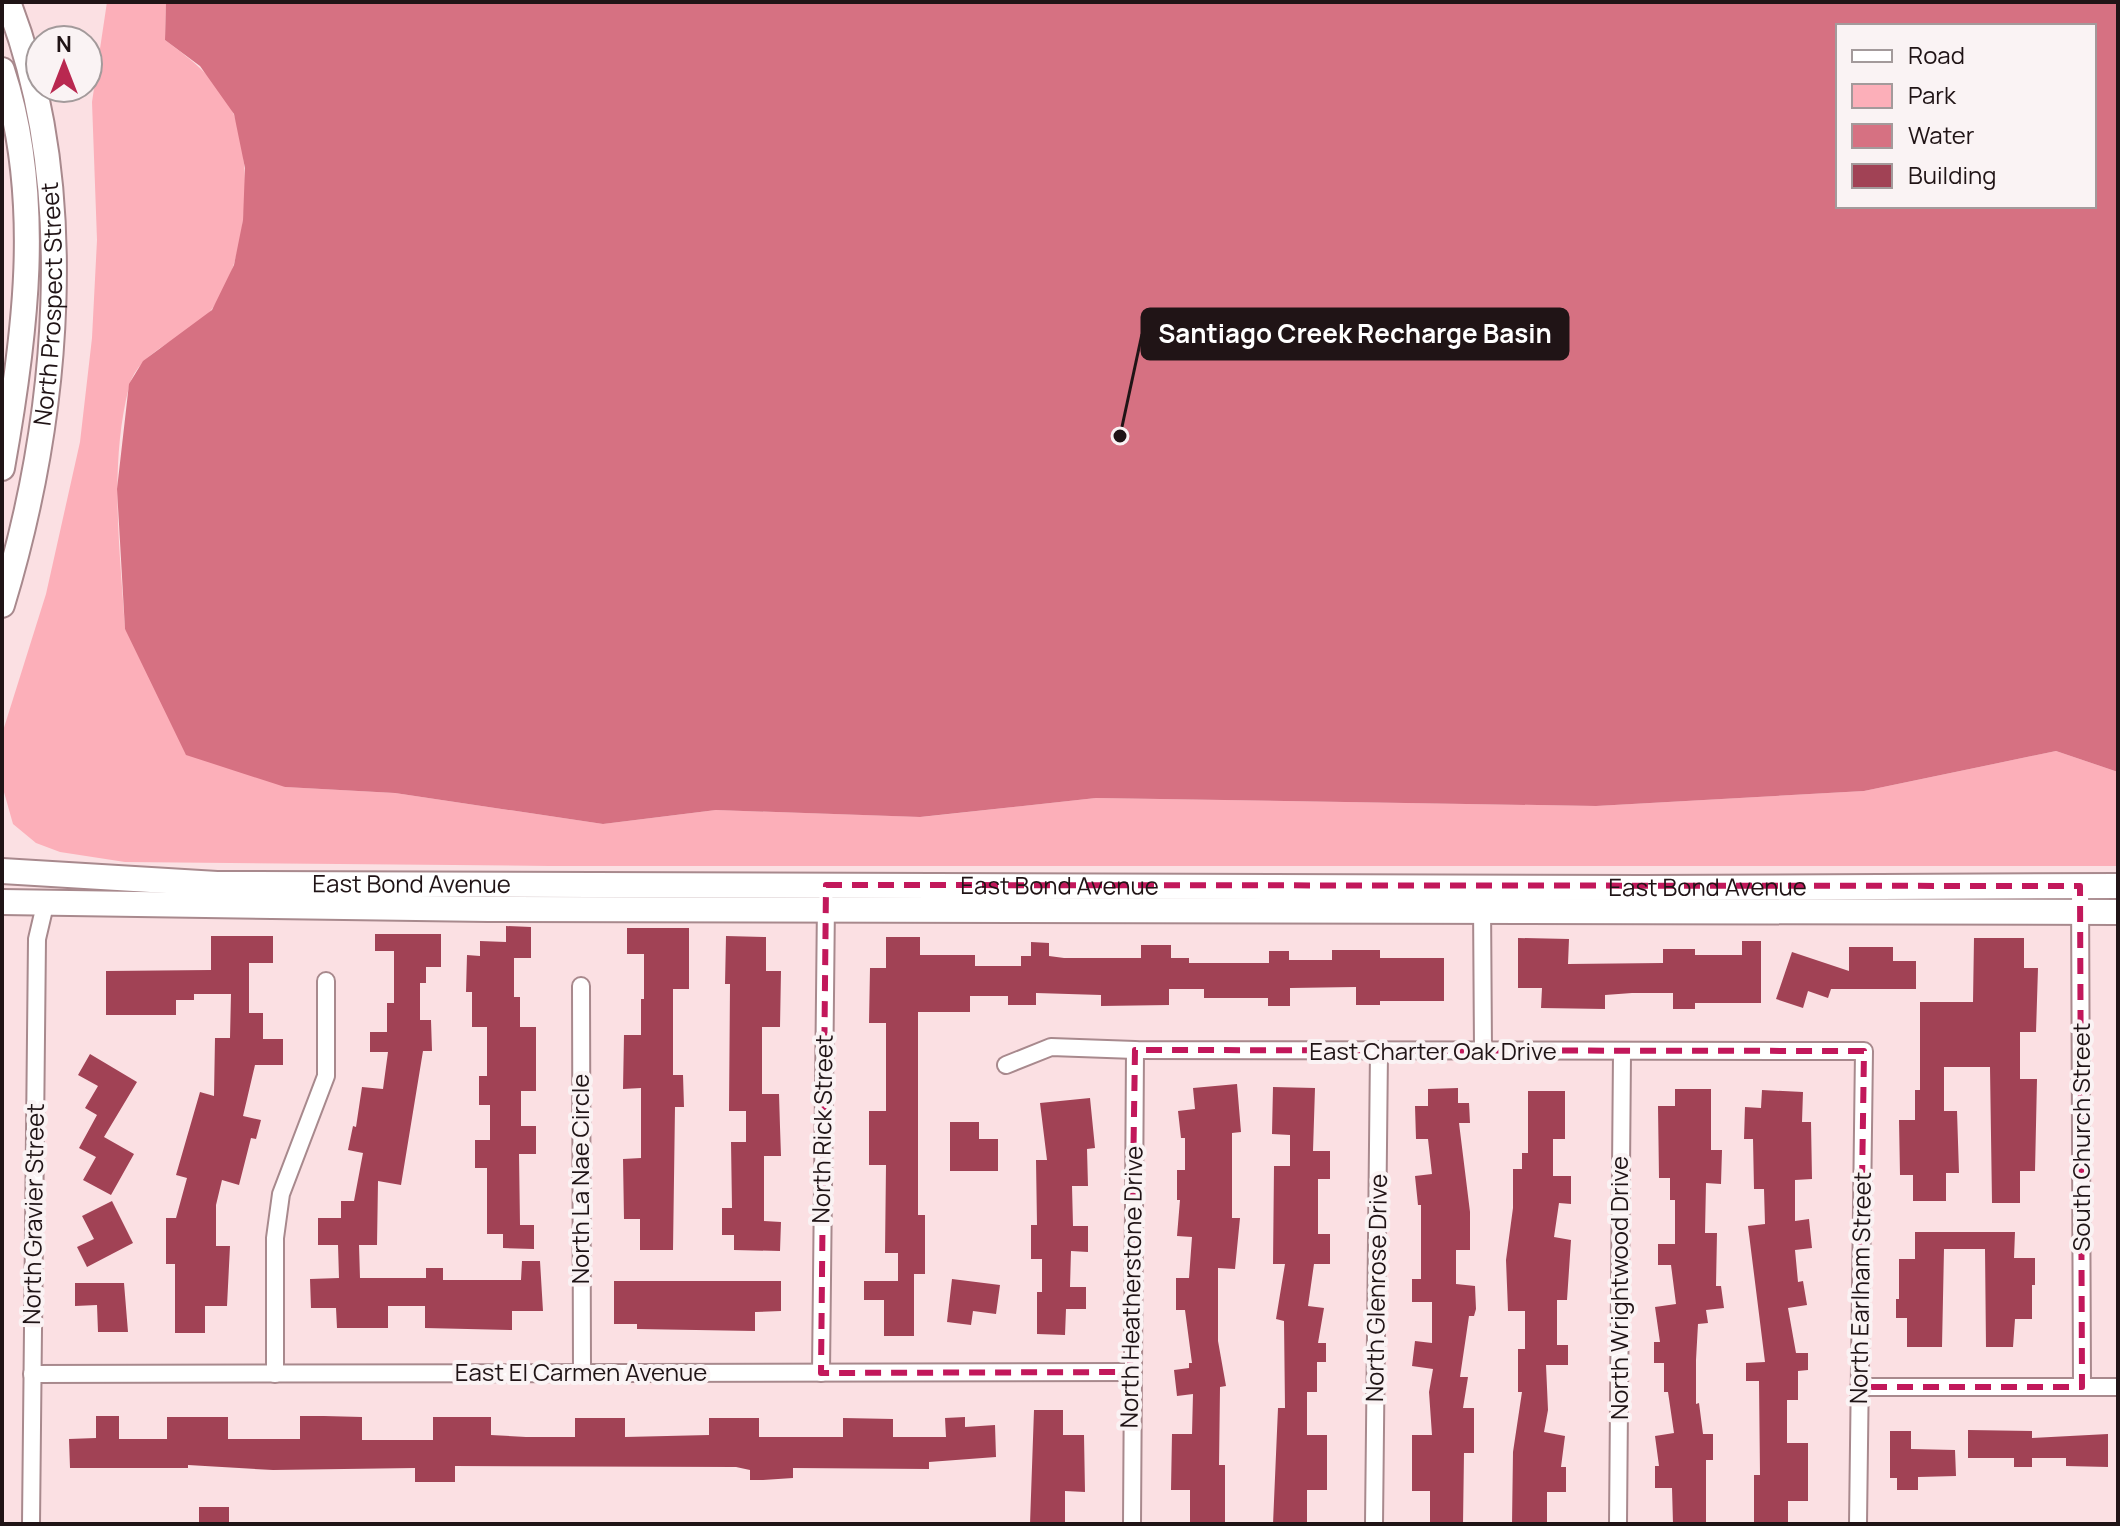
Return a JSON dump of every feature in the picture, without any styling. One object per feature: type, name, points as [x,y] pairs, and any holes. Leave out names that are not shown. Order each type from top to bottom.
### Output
[{"type":"street","name":"North Prospect Street","points":[[2,605],[23,528],[42,412],[51,319],[54,227],[43,121],[34,81],[8,2]]},
{"type":"street","name":"North Prospect Street","points":[[2,70],[17,128],[26,236],[21,334],[2,468]]},
{"type":"street","name":"East Bond Avenue","points":[[2,871],[176,883],[826,898]]},
{"type":"street","name":"South Church Street","points":[[2080,886],[2082,1387]]},
{"type":"street","name":"East Bond Avenue","points":[[1482,899],[2118,886]]},
{"type":"street","name":"East Bond Avenue","points":[[2,902],[45,905],[826,898],[1482,899],[2118,912]]},
{"type":"street","name":"North Rick Street","points":[[821,1373],[826,898]]},
{"type":"street","points":[[1482,899],[1483,1051]]},
{"type":"street","name":"North Gravier Street","points":[[31,1524],[37,939],[45,905]]},
{"type":"street","points":[[275,1374],[275,1238],[281,1194],[326,1076],[326,981]]},
{"type":"street","name":"North La Nae Circle","points":[[581,986],[582,1373]]},
{"type":"street","name":"East Charter Oak Drive","points":[[1006,1065],[1051,1047],[1622,1053],[1864,1051]]},
{"type":"street","name":"North Heatherstone Drive","points":[[1132,1524],[1130,1372],[1135,1050]]},
{"type":"street","name":"North Glenrose Drive","points":[[1374,1524],[1379,1051]]},
{"type":"street","name":"North Earlham Street","points":[[1858,1524],[1864,1051]]},
{"type":"street","name":"North Wrightwood Drive","points":[[1618,1524],[1622,1053]]},
{"type":"street","name":"East El Carmen Avenue","points":[[32,1374],[1130,1372]]},
{"type":"street","points":[[1859,1387],[2118,1387]]},
{"type":"highlighted area","points":[[826,885],[2080,886],[2082,1387],[1859,1387],[1864,1051],[1135,1050],[1130,1372],[821,1373]]},
{"type":"green space","points":[[107,2],[166,2],[165,40],[196,64],[229,103],[240,137],[245,188],[240,242],[224,290],[203,319],[143,362],[129,387],[119,447],[118,477],[125,629],[285,787],[395,793],[603,824],[716,810],[921,817],[1096,798],[1596,806],[1864,791],[2056,751],[2118,772],[2118,866],[550,866],[125,862],[60,852],[36,843],[13,824],[2,785],[2,734],[46,594],[80,442],[92,338],[97,240],[92,104],[104,104],[104,24]]},
{"type":"water","points":[[166,2],[2118,2],[2118,772],[2056,751],[1864,791],[1596,806],[1096,798],[920,817],[716,810],[603,824],[395,793],[285,787],[186,755],[125,629],[117,489],[129,384],[143,361],[212,310],[234,265],[243,220],[245,168],[234,114],[200,66],[165,40]]},
{"type":"building","points":[[506,926],[531,927],[531,958],[514,958],[514,997],[520,997],[520,1027],[536,1027],[536,1091],[521,1091],[521,1126],[536,1126],[536,1154],[519,1154],[520,1225],[534,1225],[534,1249],[503,1248],[503,1234],[487,1234],[487,1168],[475,1168],[475,1140],[490,1140],[490,1105],[479,1105],[479,1076],[487,1076],[487,1027],[472,1027],[472,992],[466,992],[467,955],[480,956],[480,941],[506,942]]},
{"type":"building","points":[[627,928],[689,928],[689,989],[673,989],[673,1075],[683,1075],[684,1107],[675,1107],[673,1250],[640,1250],[640,1219],[624,1219],[623,1159],[641,1158],[641,1088],[623,1089],[624,1035],[641,1035],[641,999],[644,999],[644,954],[627,954]]},
{"type":"building","points":[[375,934],[441,934],[441,967],[426,967],[426,983],[420,983],[420,1020],[431,1020],[432,1051],[423,1051],[401,1185],[378,1181],[377,1245],[359,1245],[360,1278],[426,1278],[426,1268],[443,1268],[443,1280],[521,1280],[522,1261],[540,1261],[543,1311],[512,1311],[512,1330],[425,1328],[425,1306],[388,1306],[388,1328],[337,1328],[336,1308],[311,1308],[310,1279],[339,1278],[338,1245],[318,1245],[318,1218],[341,1218],[341,1201],[354,1201],[363,1153],[348,1150],[353,1126],[356,1127],[362,1087],[383,1089],[388,1052],[370,1052],[370,1032],[387,1032],[387,1003],[394,1003],[394,951],[375,951]]},
{"type":"building","points":[[211,936],[273,936],[273,963],[249,963],[249,1013],[263,1013],[263,1039],[283,1039],[283,1065],[255,1065],[243,1116],[261,1120],[256,1139],[251,1138],[239,1185],[222,1180],[216,1205],[216,1246],[230,1246],[227,1306],[205,1306],[205,1333],[175,1333],[175,1264],[166,1264],[166,1218],[176,1218],[187,1178],[176,1175],[200,1092],[214,1096],[215,1038],[230,1038],[231,994],[194,994],[194,1000],[176,1000],[176,1015],[106,1015],[106,971],[211,970]]},
{"type":"building","points":[[726,936],[766,937],[766,971],[781,971],[780,1027],[762,1027],[762,1094],[779,1094],[781,1156],[764,1156],[764,1221],[781,1222],[780,1251],[734,1250],[734,1235],[722,1235],[722,1208],[732,1208],[731,1142],[746,1142],[746,1111],[729,1111],[730,984],[725,984]]},
{"type":"building","points":[[886,937],[920,937],[920,955],[975,955],[975,966],[1021,966],[1021,956],[1031,956],[1031,942],[1049,943],[1049,956],[1064,958],[1141,958],[1141,945],[1171,945],[1171,958],[1189,958],[1189,963],[1269,963],[1269,951],[1289,951],[1289,960],[1332,960],[1332,950],[1380,950],[1380,958],[1444,958],[1444,1001],[1380,1001],[1380,1005],[1356,1005],[1356,987],[1290,988],[1290,1006],[1268,1006],[1268,998],[1204,998],[1204,989],[1169,989],[1169,1005],[1101,1006],[1101,995],[1036,993],[1036,1005],[1008,1005],[1008,996],[970,996],[970,1012],[918,1012],[918,1215],[925,1215],[925,1274],[914,1274],[914,1336],[884,1336],[884,1300],[864,1300],[864,1281],[898,1281],[898,1253],[885,1253],[886,1165],[869,1165],[869,1111],[886,1111],[886,1023],[869,1023],[870,968],[886,968]]},
{"type":"building","points":[[1518,938],[1569,939],[1568,964],[1663,963],[1663,949],[1695,949],[1695,955],[1742,955],[1742,941],[1761,941],[1761,1003],[1695,1003],[1695,1009],[1673,1009],[1673,993],[1632,993],[1605,995],[1605,1009],[1541,1008],[1542,988],[1518,988]]},
{"type":"building","points":[[1974,938],[2024,938],[2024,968],[2038,968],[2036,1032],[2020,1032],[2020,1079],[2037,1079],[2035,1171],[2020,1171],[2020,1203],[1992,1203],[1990,1067],[1944,1067],[1944,1111],[1957,1111],[1959,1173],[1946,1173],[1946,1201],[1913,1201],[1913,1175],[1900,1175],[1899,1120],[1915,1120],[1915,1090],[1920,1090],[1920,1002],[1973,1002]]},
{"type":"building","points":[[1849,947],[1893,947],[1893,961],[1916,961],[1916,989],[1831,989],[1828,998],[1808,991],[1803,1008],[1776,999],[1792,952],[1849,971]]},
{"type":"building","points":[[90,1054],[137,1082],[104,1137],[134,1154],[111,1195],[83,1180],[96,1157],[79,1148],[97,1115],[85,1108],[98,1086],[78,1075]]},
{"type":"building","points":[[1237,1084],[1241,1132],[1232,1133],[1232,1218],[1240,1218],[1235,1269],[1218,1268],[1218,1341],[1226,1386],[1220,1387],[1219,1465],[1225,1465],[1225,1524],[1190,1524],[1190,1490],[1171,1490],[1172,1434],[1192,1434],[1193,1394],[1177,1396],[1174,1370],[1189,1368],[1189,1363],[1192,1363],[1185,1310],[1176,1310],[1176,1278],[1189,1278],[1192,1237],[1177,1236],[1180,1200],[1177,1200],[1177,1170],[1185,1170],[1185,1138],[1181,1138],[1178,1111],[1195,1109],[1193,1088]]},
{"type":"building","points":[[1273,1087],[1315,1088],[1313,1151],[1330,1151],[1330,1179],[1318,1179],[1318,1234],[1330,1234],[1330,1264],[1314,1264],[1308,1306],[1324,1308],[1318,1343],[1326,1343],[1326,1362],[1317,1362],[1317,1392],[1307,1392],[1307,1435],[1327,1435],[1327,1490],[1307,1490],[1307,1524],[1273,1524],[1278,1408],[1285,1408],[1284,1321],[1276,1319],[1285,1264],[1273,1264],[1274,1166],[1290,1166],[1290,1135],[1272,1134]]},
{"type":"building","points":[[1458,1088],[1458,1103],[1469,1103],[1470,1123],[1459,1123],[1470,1212],[1470,1250],[1456,1250],[1456,1284],[1475,1286],[1476,1309],[1474,1316],[1469,1316],[1460,1377],[1468,1377],[1463,1408],[1474,1408],[1474,1453],[1464,1453],[1463,1524],[1430,1524],[1430,1491],[1412,1491],[1412,1435],[1432,1435],[1429,1392],[1433,1369],[1412,1366],[1415,1341],[1432,1343],[1432,1302],[1412,1302],[1412,1279],[1421,1279],[1421,1205],[1418,1205],[1415,1176],[1432,1174],[1428,1139],[1416,1139],[1415,1106],[1428,1106],[1428,1089]]},
{"type":"building","points":[[1675,1089],[1711,1089],[1711,1150],[1722,1150],[1721,1184],[1706,1183],[1705,1233],[1717,1233],[1716,1286],[1721,1286],[1724,1308],[1706,1310],[1708,1323],[1698,1324],[1696,1360],[1696,1404],[1699,1403],[1703,1434],[1713,1434],[1713,1460],[1706,1460],[1706,1524],[1673,1524],[1672,1488],[1655,1488],[1655,1466],[1659,1466],[1655,1436],[1674,1433],[1668,1392],[1664,1392],[1664,1363],[1654,1363],[1654,1342],[1660,1342],[1655,1307],[1676,1304],[1671,1265],[1658,1265],[1658,1244],[1675,1244],[1675,1200],[1670,1200],[1670,1178],[1659,1178],[1658,1106],[1675,1106]]},
{"type":"building","points":[[1762,1090],[1803,1092],[1802,1122],[1811,1122],[1812,1179],[1795,1180],[1795,1221],[1809,1219],[1812,1248],[1795,1250],[1798,1282],[1803,1281],[1807,1305],[1788,1308],[1796,1353],[1808,1353],[1808,1370],[1798,1371],[1798,1400],[1787,1400],[1787,1443],[1808,1443],[1808,1501],[1788,1501],[1788,1524],[1754,1524],[1754,1475],[1760,1475],[1759,1381],[1746,1381],[1746,1363],[1765,1362],[1748,1226],[1765,1224],[1764,1189],[1754,1189],[1753,1139],[1744,1139],[1745,1107],[1761,1108]]},
{"type":"building","points":[[1528,1091],[1565,1091],[1565,1139],[1553,1139],[1553,1176],[1571,1176],[1571,1204],[1559,1203],[1554,1237],[1571,1240],[1567,1300],[1557,1300],[1557,1345],[1568,1345],[1568,1365],[1546,1365],[1548,1410],[1544,1432],[1565,1436],[1561,1467],[1566,1467],[1566,1492],[1547,1492],[1547,1524],[1512,1524],[1513,1452],[1522,1392],[1518,1392],[1518,1349],[1525,1349],[1525,1311],[1508,1311],[1506,1260],[1513,1208],[1513,1169],[1522,1169],[1522,1153],[1528,1153]]},
{"type":"building","points":[[1090,1098],[1095,1148],[1087,1149],[1088,1186],[1072,1186],[1073,1226],[1088,1226],[1088,1252],[1071,1251],[1070,1287],[1086,1287],[1086,1309],[1066,1309],[1065,1335],[1037,1334],[1037,1292],[1042,1292],[1042,1259],[1031,1259],[1031,1225],[1037,1225],[1036,1160],[1047,1160],[1040,1103]]},
{"type":"building","points":[[950,1122],[979,1122],[979,1139],[998,1139],[998,1171],[950,1171]]},
{"type":"building","points":[[112,1201],[133,1243],[87,1267],[77,1247],[94,1239],[82,1216]]},
{"type":"building","points":[[1915,1232],[2015,1232],[2014,1258],[2035,1258],[2035,1285],[2032,1285],[2032,1319],[2015,1319],[2013,1347],[1986,1347],[1985,1249],[1944,1249],[1942,1347],[1907,1347],[1907,1318],[1896,1318],[1896,1299],[1899,1299],[1899,1259],[1915,1259]]},
{"type":"building","points":[[952,1279],[1000,1285],[996,1314],[973,1311],[971,1325],[947,1322]]},
{"type":"building","points":[[614,1281],[781,1281],[781,1311],[755,1312],[755,1331],[637,1329],[637,1324],[614,1324]]},
{"type":"building","points":[[75,1283],[124,1283],[128,1332],[98,1332],[97,1305],[75,1306]]},
{"type":"building","points":[[1034,1410],[1063,1410],[1063,1435],[1084,1435],[1085,1492],[1065,1491],[1065,1524],[1030,1524]]},
{"type":"building","points":[[96,1416],[119,1416],[119,1439],[167,1439],[167,1417],[228,1417],[228,1439],[300,1439],[300,1416],[362,1417],[362,1440],[433,1440],[433,1417],[491,1417],[491,1435],[526,1437],[575,1437],[575,1418],[625,1418],[625,1437],[709,1435],[709,1418],[759,1418],[759,1437],[843,1437],[843,1418],[893,1419],[893,1437],[946,1437],[945,1418],[965,1417],[965,1427],[995,1425],[996,1457],[929,1462],[929,1469],[793,1468],[793,1478],[763,1480],[750,1480],[750,1470],[736,1467],[455,1466],[455,1482],[415,1482],[415,1468],[273,1470],[188,1465],[188,1468],[70,1468],[69,1439],[96,1438]]},
{"type":"building","points":[[1968,1430],[2032,1431],[2032,1438],[2108,1434],[2108,1467],[2066,1466],[2066,1458],[2032,1458],[2032,1467],[2014,1467],[2014,1458],[1968,1458]]},
{"type":"building","points":[[1890,1431],[1911,1431],[1911,1449],[1955,1450],[1956,1476],[1918,1477],[1918,1490],[1897,1490],[1897,1478],[1890,1478]]},
{"type":"building","points":[[199,1507],[229,1507],[229,1524],[199,1524]]},
{"type":"place","name":"Santiago Creek Recharge Basin","points":[[1120,436]]}]
